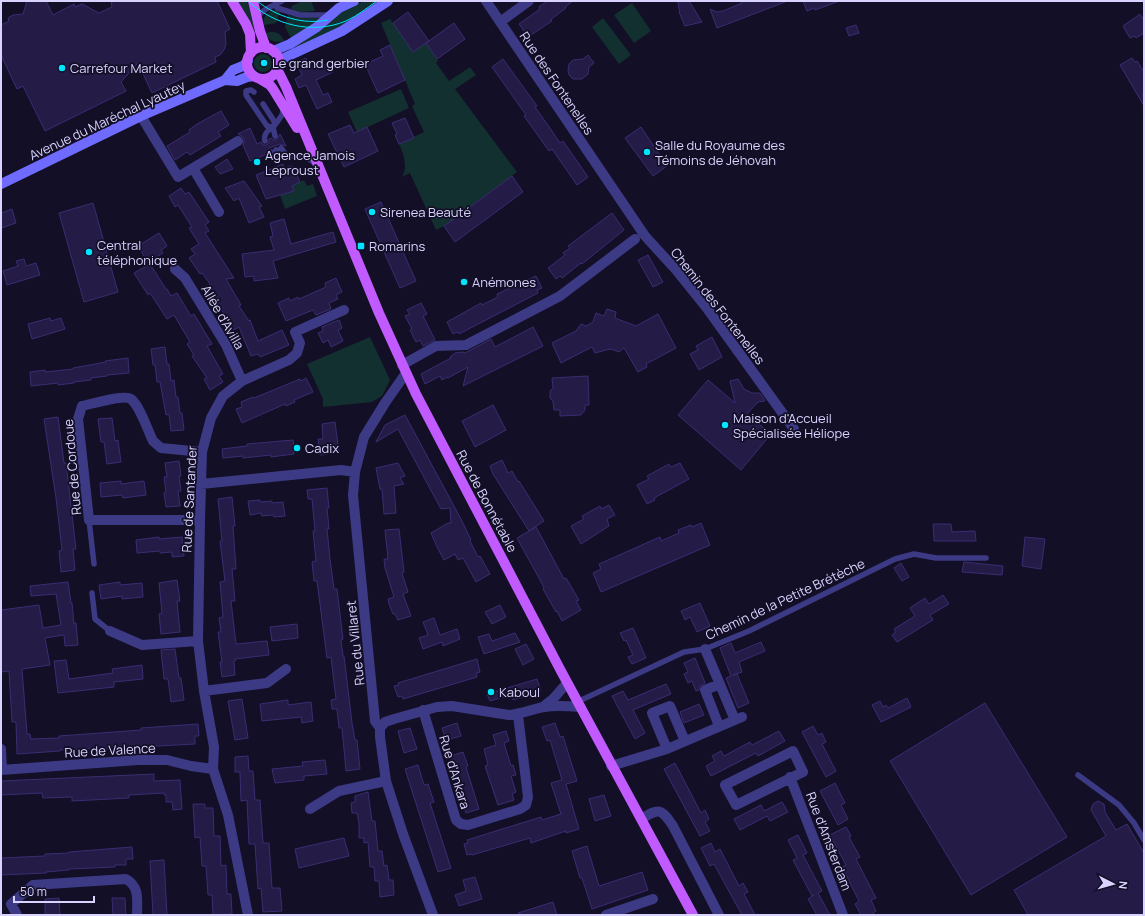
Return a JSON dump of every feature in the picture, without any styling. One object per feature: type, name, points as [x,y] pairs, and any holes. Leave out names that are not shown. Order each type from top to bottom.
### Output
[{"type":"main road","points":[[232,1],[246,24],[250,34],[249,69],[257,77],[270,78],[274,76],[278,68],[278,58],[270,49],[257,16],[253,1]]},
{"type":"main road","points":[[250,57],[257,49],[270,49]]},
{"type":"main road","name":"Rue de Bonnétable","points":[[278,68],[306,152],[316,166],[326,187],[404,369],[567,683],[693,915]]},
{"type":"main road","name":"Rue de Bonnétable","points":[[257,77],[271,87],[284,106],[294,124],[306,152],[326,187]]},
{"type":"street","points":[[270,49],[290,44],[317,27],[339,8],[354,1]]},
{"type":"street","points":[[278,68],[284,58],[342,31],[388,1]]},
{"type":"street","name":"Rue des Fontenelles","points":[[486,1],[607,181]]},
{"type":"street","points":[[500,22],[529,1]]},
{"type":"street","name":"Avenue du Maréchal Lyautey","points":[[225,80],[233,70],[242,66],[250,57]]},
{"type":"street","name":"Avenue du Maréchal Lyautey","points":[[1,184],[141,116],[225,80],[237,81],[248,76],[257,77]]},
{"type":"street","points":[[141,116],[178,177],[238,141]]},
{"type":"street","points":[[193,168],[219,212]]},
{"type":"street","name":"Chemin des Fontenelles","points":[[607,181],[645,236],[677,271],[706,307],[794,429]]},
{"type":"street","points":[[404,369],[436,346],[466,345],[560,296],[635,239]]},
{"type":"street","name":"Allée d'Avilla","points":[[176,269],[185,278],[226,345],[242,381]]},
{"type":"street","name":"Rue de Santander","points":[[213,769],[214,747],[204,691],[198,641],[202,452],[211,418],[222,396],[242,381],[289,360],[297,353],[300,343],[295,332],[344,310]]},
{"type":"street","name":"Rue du Villaret","points":[[404,369],[364,437],[354,472],[353,495],[375,721],[380,728],[386,780],[403,834],[433,915]]},
{"type":"street","name":"Rue de Cordoue","points":[[200,520],[89,520],[78,419],[82,406],[122,397],[130,398],[136,404],[152,441],[156,445],[161,448],[202,452]]},
{"type":"street","points":[[201,484],[341,470],[354,472]]},
{"type":"street","points":[[110,631],[142,645],[198,641]]},
{"type":"street","points":[[611,766],[667,749],[739,718],[720,684],[705,649]]},
{"type":"street","points":[[204,691],[267,683],[286,669]]},
{"type":"street","points":[[543,707],[553,699],[567,683]]},
{"type":"street","points":[[719,726],[705,690],[720,684]]},
{"type":"street","points":[[380,728],[385,722],[437,707],[452,706],[509,715],[518,715],[543,707],[579,705]]},
{"type":"street","points":[[667,749],[652,713],[670,706],[685,741]]},
{"type":"street","name":"Rue d'Ankara","points":[[423,710],[456,820],[461,824],[468,824],[520,809],[526,805],[528,797],[518,715]]},
{"type":"street","points":[[1,749],[2,770]]},
{"type":"street","points":[[793,751],[803,772],[790,777],[736,805],[725,785],[793,751]]},
{"type":"street","name":"Rue de Valence","points":[[2,770],[138,760],[167,760],[191,766],[213,769]]},
{"type":"street","points":[[213,769],[228,815],[248,915]]},
{"type":"street","name":"Rue d'Amsterdam","points":[[790,777],[843,915]]},
{"type":"street","points":[[310,808],[339,791],[386,780]]},
{"type":"street","points":[[641,819],[660,811],[665,813],[718,915]]},
{"type":"street","points":[[18,915],[11,904],[32,885],[126,879],[133,883],[136,889],[137,915]]},
{"type":"street","points":[[606,915],[653,899]]},
{"type":"lane","points":[[257,16],[266,8],[282,1]]},
{"type":"lane","points":[[275,4],[277,8],[300,15],[331,15]]},
{"type":"lane","points":[[254,92],[252,90],[246,91],[246,95],[267,126],[273,126]]},
{"type":"lane","points":[[263,104],[274,121],[273,126],[270,138],[264,137],[266,133],[273,126],[282,115],[284,106]]},
{"type":"lane","points":[[276,150],[279,154],[289,157],[306,152]]},
{"type":"lane","points":[[89,520],[94,564]]},
{"type":"lane","name":"Chemin de la Petite Brétèche","points":[[579,705],[684,652],[705,649],[749,631],[895,559],[914,554],[936,558],[986,558]]},
{"type":"lane","points":[[92,593],[95,619],[110,631]]},
{"type":"lane","points":[[1078,775],[1119,805],[1134,823],[1144,840]]},
{"type":"green space","points":[[236,1],[247,1],[255,29],[252,30]]},
{"type":"green space","points":[[302,1],[311,1],[315,11],[300,12],[291,9],[292,6]]},
{"type":"green space","points":[[364,1],[382,1],[346,25],[297,48],[295,45],[341,12]]},
{"type":"green space","points":[[632,3],[651,31],[634,43],[614,15]]},
{"type":"green space","points":[[273,10],[280,12],[276,23],[264,25],[266,16]]},
{"type":"green space","points":[[288,15],[300,18],[322,18],[306,30],[291,38],[285,27]]},
{"type":"green space","points":[[603,18],[631,55],[619,64],[592,27]]},
{"type":"green space","points":[[390,19],[413,52],[426,43],[438,61],[436,63],[449,81],[470,67],[476,75],[455,89],[517,172],[444,226],[436,230],[410,173],[402,177],[405,169],[405,161],[399,144],[424,132],[412,106],[415,104],[381,23]]},
{"type":"green space","points":[[270,32],[279,34],[284,41],[276,42],[271,40],[266,33]]},
{"type":"green space","points":[[259,54],[267,54],[272,59],[270,70],[267,72],[259,72],[254,67],[254,59]]},
{"type":"green space","points":[[401,89],[409,108],[357,132],[348,112]]},
{"type":"green space","points":[[304,180],[307,186],[313,184],[317,196],[285,209],[280,195],[294,191],[292,186]]},
{"type":"green space","points":[[370,337],[390,380],[382,396],[372,402],[323,407],[323,399],[307,364]]},
{"type":"building","points":[[27,1],[46,1],[53,15],[74,4],[75,7],[82,4],[99,13],[112,7],[111,1],[217,1],[230,29],[225,32],[226,44],[220,55],[215,57],[216,62],[152,93],[138,63],[121,82],[126,91],[45,131],[23,86],[17,89],[1,55],[1,25],[9,21],[8,18],[13,15],[23,14]]},
{"type":"building","points":[[547,1],[573,1],[550,20],[552,21],[528,37],[519,24],[540,9],[539,7]]},
{"type":"building","points":[[677,1],[689,1],[702,22],[685,26],[679,12],[679,5]]},
{"type":"building","points":[[742,1],[785,2],[717,28],[710,9],[717,12],[723,11],[742,3]]},
{"type":"building","points":[[803,1],[837,2],[815,10],[814,8],[807,11]]},
{"type":"building","points":[[408,12],[429,41],[413,52],[393,23]]},
{"type":"building","points":[[1140,14],[1144,21],[1144,33],[1136,38],[1135,36],[1130,38],[1123,26]]},
{"type":"building","points":[[454,23],[465,39],[437,59],[426,43]]},
{"type":"building","points":[[856,25],[859,33],[849,36],[846,28]]},
{"type":"building","points":[[390,45],[405,80],[378,93],[365,64],[383,56],[380,50]]},
{"type":"building","points":[[588,55],[594,63],[589,67],[588,74],[582,79],[573,79],[569,75],[569,64],[573,60],[583,59]]},
{"type":"building","points":[[306,58],[310,67],[314,66],[315,69],[328,63],[333,72],[316,80],[323,95],[328,93],[332,102],[317,109],[306,85],[299,88],[295,79],[302,75],[296,63]]},
{"type":"building","points":[[1132,58],[1135,62],[1137,61],[1144,72],[1144,106],[1120,65]]},
{"type":"building","points":[[503,59],[537,106],[535,107],[560,143],[563,141],[588,177],[577,185],[552,149],[549,151],[492,67]]},
{"type":"building","points":[[221,111],[229,125],[218,132],[221,136],[190,155],[187,152],[175,160],[167,146],[190,132],[189,130],[197,124]]},
{"type":"building","points":[[405,118],[414,138],[399,144],[395,135],[397,134],[392,123]]},
{"type":"building","points":[[350,125],[354,133],[367,127],[378,151],[344,167],[328,134]]},
{"type":"building","name":"Salle du Royaume des Témoins de Jéhovah","points":[[641,127],[667,166],[653,176],[625,138]]},
{"type":"building","points":[[250,128],[257,144],[261,142],[263,145],[266,145],[269,143],[269,139],[271,138],[276,140],[280,134],[286,146],[280,144],[269,148],[267,154],[250,161],[243,145],[244,138],[238,134]]},
{"type":"building","points":[[227,159],[233,169],[220,174],[215,167]]},
{"type":"building","name":"Agence Jamois Leproust","points":[[283,164],[284,168],[290,166],[293,167],[300,182],[292,186],[294,191],[266,199],[256,175]]},
{"type":"building","points":[[512,176],[523,192],[455,242],[444,226]]},
{"type":"building","points":[[244,181],[262,206],[259,207],[264,217],[249,223],[239,198],[234,201],[225,188]]},
{"type":"building","points":[[181,188],[185,194],[189,192],[209,222],[205,225],[209,231],[205,233],[234,278],[226,279],[241,305],[239,306],[249,321],[250,320],[258,341],[282,330],[289,345],[260,357],[258,354],[251,356],[239,327],[234,330],[216,301],[218,299],[208,281],[202,273],[200,274],[189,258],[195,254],[191,249],[199,244],[189,228],[192,227],[178,205],[175,207],[169,196]]},
{"type":"building","points":[[381,202],[416,281],[400,288],[365,209]]},
{"type":"building","name":"Central téléphonique","points":[[93,203],[118,292],[84,302],[59,213]]},
{"type":"building","points":[[12,209],[16,223],[1,228],[1,213]]},
{"type":"building","points":[[612,213],[624,230],[582,264],[581,263],[562,278],[560,276],[556,279],[548,268],[565,255],[563,253],[570,248],[568,246]]},
{"type":"building","points":[[284,219],[291,244],[333,232],[336,242],[273,261],[278,278],[254,281],[254,276],[245,277],[242,254],[274,250],[270,237],[273,236],[270,223]]},
{"type":"building","points":[[159,233],[167,246],[161,250],[163,253],[148,263],[138,246]]},
{"type":"building","points":[[648,255],[663,282],[653,287],[638,260]]},
{"type":"building","points":[[24,259],[26,266],[36,263],[40,275],[7,285],[3,271],[18,266],[16,261]]},
{"type":"building","points":[[150,264],[171,296],[177,293],[191,316],[194,314],[212,344],[207,346],[223,374],[219,376],[223,382],[210,390],[204,379],[207,378],[192,356],[194,355],[187,344],[190,342],[174,315],[167,319],[150,293],[148,295],[134,273]]},
{"type":"building","points":[[536,276],[542,288],[537,290],[538,293],[459,334],[457,332],[453,334],[447,322],[481,303],[482,305],[498,297],[497,294]]},
{"type":"building","points":[[336,278],[342,292],[336,295],[338,299],[329,303],[331,309],[316,315],[313,310],[286,321],[278,303],[289,298],[290,301],[298,297],[299,299],[326,287],[325,283]]},
{"type":"building","points":[[421,303],[427,314],[423,316],[435,340],[423,346],[420,340],[416,342],[410,330],[412,329],[405,316],[410,314],[407,310]]},
{"type":"building","points":[[607,309],[616,312],[615,318],[636,326],[658,314],[676,348],[646,364],[647,367],[638,372],[624,348],[619,352],[611,349],[595,353],[592,347],[561,363],[552,343],[576,331],[581,324],[586,326],[593,322],[596,313],[604,316]]},
{"type":"building","points":[[50,318],[51,321],[61,318],[65,329],[32,339],[28,324]]},
{"type":"building","points":[[339,320],[342,328],[338,330],[343,341],[331,347],[328,340],[323,343],[318,333],[323,331],[322,327]]},
{"type":"building","points":[[533,327],[543,346],[463,386],[468,367],[448,378],[447,377],[442,380],[440,376],[425,384],[421,374],[451,358],[450,357],[455,353],[465,353],[491,339],[495,347]]},
{"type":"building","points":[[712,337],[722,357],[699,370],[690,354],[698,350],[696,346]]},
{"type":"building","points":[[165,347],[171,381],[174,380],[176,397],[178,397],[180,413],[182,413],[184,430],[171,431],[169,414],[166,415],[160,382],[157,382],[155,365],[153,365],[151,349]]},
{"type":"building","points":[[128,358],[129,373],[107,375],[74,383],[31,386],[30,372],[73,369],[106,362],[105,361]]},
{"type":"building","points":[[588,376],[589,405],[585,405],[585,410],[581,415],[560,416],[560,410],[554,410],[553,401],[550,398],[550,391],[553,388],[552,378]]},
{"type":"building","points":[[306,378],[313,392],[294,400],[295,402],[286,406],[285,404],[242,423],[236,409],[242,407],[241,402]]},
{"type":"building","name":"Maison d'Accueil Spécialisée Héliope","points":[[738,379],[744,389],[752,393],[760,393],[764,399],[765,401],[758,402],[747,414],[771,434],[741,470],[678,415],[708,380],[735,403],[730,381]]},
{"type":"building","points":[[493,405],[506,430],[475,447],[462,421]]},
{"type":"building","points":[[405,415],[461,519],[478,557],[480,556],[490,574],[476,582],[463,558],[458,560],[455,554],[444,560],[437,547],[431,533],[448,523],[451,523],[450,508],[441,509],[398,429],[376,442],[385,425]]},
{"type":"building","points":[[58,417],[64,463],[66,463],[76,549],[73,549],[75,570],[61,572],[59,551],[62,550],[44,419]]},
{"type":"building","points":[[112,418],[115,441],[118,440],[121,462],[107,464],[104,442],[101,442],[98,419]]},
{"type":"building","points":[[335,422],[339,452],[320,455],[318,439],[323,439],[322,424]]},
{"type":"building","points":[[293,440],[294,454],[271,457],[271,455],[243,458],[243,456],[223,458],[222,449],[247,446],[247,444]]},
{"type":"building","points":[[502,460],[508,473],[512,471],[544,521],[529,531],[493,474],[490,466]]},
{"type":"building","points":[[179,461],[181,491],[178,491],[180,506],[166,507],[164,477],[167,477],[165,463]]},
{"type":"building","points":[[398,463],[405,476],[400,478],[404,484],[394,486],[396,513],[384,514],[382,489],[380,489],[376,468]]},
{"type":"building","points":[[680,463],[689,479],[654,498],[655,500],[647,504],[637,485],[649,479],[647,476],[669,464],[671,467]]},
{"type":"building","points":[[121,481],[121,484],[144,481],[146,495],[123,498],[122,495],[101,497],[100,483]]},
{"type":"building","points":[[327,488],[329,529],[327,529],[330,559],[334,589],[337,589],[343,639],[341,640],[343,656],[352,723],[355,740],[357,740],[360,769],[346,771],[342,728],[339,728],[337,709],[332,709],[331,700],[336,699],[331,657],[327,658],[317,581],[314,581],[312,562],[316,561],[313,531],[315,531],[312,499],[308,499],[307,490]]},
{"type":"building","points":[[232,497],[235,526],[233,526],[236,569],[232,569],[235,601],[231,601],[236,644],[267,641],[269,655],[235,659],[235,675],[222,677],[220,662],[222,662],[218,632],[221,632],[219,618],[223,617],[220,582],[225,581],[220,541],[222,541],[218,499]]},
{"type":"building","points":[[260,500],[260,502],[283,502],[285,516],[262,516],[261,513],[250,515],[248,501]]},
{"type":"building","points":[[609,505],[615,515],[607,519],[609,526],[581,544],[571,526],[584,519],[582,516],[600,506],[601,509]]},
{"type":"building","points":[[701,523],[710,545],[601,592],[593,573],[601,569],[599,564],[660,537],[661,541],[679,533],[678,530],[691,525],[692,527]]},
{"type":"building","points":[[933,524],[951,524],[952,532],[975,531],[976,541],[934,541]]},
{"type":"building","points":[[536,527],[564,579],[566,578],[579,600],[576,601],[581,610],[562,621],[543,589],[544,588],[540,580],[517,538]]},
{"type":"building","points":[[399,529],[404,572],[402,573],[408,592],[403,594],[411,616],[398,620],[395,614],[393,614],[389,604],[388,599],[394,597],[385,568],[384,559],[388,559],[385,530]]},
{"type":"building","points":[[159,537],[159,539],[182,537],[184,556],[172,557],[172,552],[160,553],[160,551],[137,553],[136,540]]},
{"type":"building","points":[[1025,537],[1045,539],[1041,569],[1022,566]]},
{"type":"building","points":[[964,562],[1003,566],[1002,575],[962,572]]},
{"type":"building","points":[[901,563],[909,577],[902,581],[894,568]]},
{"type":"building","points":[[177,580],[180,601],[177,601],[180,632],[161,634],[159,614],[162,613],[159,583]]},
{"type":"building","points":[[68,582],[74,624],[76,623],[78,645],[65,646],[64,635],[45,638],[50,665],[22,669],[27,734],[30,734],[31,739],[59,738],[59,736],[198,724],[199,736],[195,736],[195,744],[60,750],[17,754],[16,722],[12,722],[9,671],[1,672],[1,610],[39,605],[43,628],[61,625],[56,594],[31,596],[30,586]]},
{"type":"building","points":[[120,582],[120,585],[142,583],[143,597],[122,599],[122,596],[101,599],[99,585]]},
{"type":"building","points":[[943,595],[949,604],[930,615],[933,620],[897,642],[892,635],[896,632],[894,629],[915,616],[910,608],[925,598],[929,604]]},
{"type":"building","points":[[700,603],[710,626],[697,632],[690,617],[685,620],[681,611]]},
{"type":"building","points":[[500,605],[506,617],[492,624],[485,612]]},
{"type":"building","points":[[434,618],[440,635],[457,629],[460,639],[443,646],[442,642],[423,649],[419,638],[428,635],[423,622]]},
{"type":"building","points":[[297,624],[298,638],[272,641],[270,627]]},
{"type":"building","points":[[633,628],[646,658],[632,664],[628,657],[633,655],[626,640],[624,641],[620,633]]},
{"type":"building","points":[[515,633],[520,642],[484,654],[478,637],[489,634],[492,641]]},
{"type":"building","points":[[761,642],[765,651],[739,662],[742,672],[733,675],[737,674],[749,703],[738,708],[726,678],[731,676],[720,648],[731,643],[735,653]]},
{"type":"building","points":[[526,644],[534,659],[523,665],[515,649]]},
{"type":"building","points":[[175,649],[184,700],[171,702],[168,679],[164,679],[161,650]]},
{"type":"building","points":[[695,658],[705,683],[700,686],[699,690],[696,691],[692,681],[688,683],[684,674],[688,672],[684,663]]},
{"type":"building","points":[[477,659],[480,672],[476,673],[477,677],[403,699],[402,696],[398,697],[394,686],[399,685],[398,683]]},
{"type":"building","points":[[66,660],[69,679],[113,673],[112,669],[142,665],[143,679],[114,682],[114,687],[58,693],[54,661]]},
{"type":"building","points":[[537,679],[541,691],[513,700],[511,695],[490,701],[487,694]]},
{"type":"building","points":[[666,684],[671,694],[633,710],[645,733],[635,739],[612,696],[623,691],[628,700]]},
{"type":"building","points":[[907,698],[911,707],[881,722],[872,705],[880,701],[883,707],[886,705],[888,708]]},
{"type":"building","points":[[242,699],[248,738],[235,740],[228,701]]},
{"type":"building","points":[[288,700],[288,705],[311,702],[313,721],[302,723],[301,717],[262,721],[260,704]]},
{"type":"building","points":[[985,703],[1067,837],[971,895],[890,761]]},
{"type":"building","points":[[699,704],[704,715],[684,723],[680,712]]},
{"type":"building","points":[[457,723],[461,736],[446,740],[442,728]]},
{"type":"building","points":[[555,723],[560,737],[563,736],[577,781],[566,784],[579,829],[566,833],[566,831],[531,843],[530,838],[472,855],[467,855],[464,844],[468,843],[467,840],[541,817],[542,820],[561,814],[551,783],[562,780],[550,740],[547,741],[542,727]]},
{"type":"building","points":[[813,726],[818,735],[822,733],[826,742],[822,744],[836,771],[826,777],[802,732]]},
{"type":"building","points":[[410,728],[417,749],[404,753],[398,731]]},
{"type":"building","points":[[506,731],[509,741],[504,743],[511,766],[513,765],[516,775],[511,776],[516,792],[512,794],[514,800],[498,805],[485,766],[488,765],[484,749],[496,745],[493,735]]},
{"type":"building","points":[[779,731],[785,741],[758,756],[756,753],[711,776],[706,766],[715,761],[712,756],[721,751],[724,756],[750,742],[752,745]]},
{"type":"building","points":[[463,752],[479,809],[466,813],[450,756]]},
{"type":"building","points":[[248,756],[249,771],[253,771],[255,800],[260,800],[263,843],[269,843],[272,888],[280,888],[282,911],[263,912],[261,888],[258,889],[255,844],[249,844],[247,800],[241,801],[240,772],[235,772],[235,757]]},
{"type":"building","points":[[325,760],[327,774],[304,776],[304,780],[275,783],[272,769],[303,766],[302,762]]},
{"type":"building","points":[[675,763],[701,813],[705,810],[709,819],[705,822],[710,831],[700,836],[664,769]]},
{"type":"building","points":[[418,765],[424,785],[428,784],[434,802],[430,803],[451,868],[438,872],[405,769]]},
{"type":"building","points":[[154,774],[154,781],[180,780],[182,809],[173,810],[172,802],[166,802],[166,795],[164,795],[164,793],[129,795],[129,798],[72,801],[72,797],[43,798],[42,793],[1,795],[1,781]]},
{"type":"building","points":[[835,783],[845,803],[841,805],[848,819],[838,825],[820,791]]},
{"type":"building","points":[[368,792],[372,821],[375,821],[378,851],[382,851],[384,866],[387,865],[389,880],[393,880],[394,895],[380,897],[379,881],[375,881],[374,867],[370,867],[368,842],[364,843],[364,838],[359,838],[357,813],[352,813],[351,803],[355,802],[355,796]]},
{"type":"building","points":[[604,795],[611,816],[595,821],[589,799]]},
{"type":"building","points":[[1098,801],[1104,804],[1105,812],[1116,830],[1127,824],[1144,853],[1144,915],[1028,915],[1014,890],[1106,836],[1091,810],[1093,804]]},
{"type":"building","points":[[782,802],[788,812],[770,821],[767,816],[740,830],[734,819],[761,805],[764,811]]},
{"type":"building","points":[[193,804],[205,804],[205,808],[213,808],[214,836],[220,836],[221,866],[226,865],[227,894],[231,894],[232,914],[213,915],[212,895],[208,895],[206,866],[202,866],[200,837],[195,838]]},
{"type":"building","points":[[846,827],[851,836],[849,837],[860,857],[856,859],[876,898],[871,900],[876,911],[873,913],[874,915],[861,915],[855,904],[859,901],[842,867],[846,865],[830,835]]},
{"type":"building","points":[[798,835],[807,853],[803,855],[822,891],[818,893],[830,915],[817,915],[808,899],[814,895],[812,896],[793,860],[797,858],[788,840]]},
{"type":"building","points":[[344,838],[349,856],[299,868],[295,849]]},
{"type":"building","points":[[711,843],[715,852],[720,849],[739,886],[743,883],[748,892],[744,894],[755,915],[742,915],[714,864],[710,866],[701,848]]},
{"type":"building","points":[[587,846],[599,886],[642,872],[648,890],[592,909],[582,878],[580,878],[572,851]]},
{"type":"building","points":[[132,847],[133,859],[126,859],[126,865],[115,865],[115,867],[69,869],[46,873],[1,875],[1,858],[45,856],[45,854]]},
{"type":"building","points":[[164,860],[167,915],[153,915],[150,861]]},
{"type":"building","points":[[475,877],[482,899],[459,906],[455,895],[466,891],[463,880]]},
{"type":"building","points":[[59,898],[60,915],[45,915],[45,899]]},
{"type":"building","points":[[112,898],[125,898],[126,915],[113,915]]},
{"type":"building","points":[[553,902],[557,915],[519,915],[518,913]]},
{"type":"tram line","points":[[248,1],[258,9],[281,22],[307,27],[320,27],[346,21],[377,1]]},
{"type":"tram line","points":[[257,1],[265,7],[291,18],[309,21],[328,20]]},
{"type":"place","name":"Le grand gerbier","points":[[264,63]]},
{"type":"place","name":"Carrefour Market","points":[[62,68]]},
{"type":"place","name":"Salle du Royaume des Témoins de Jéhovah","points":[[647,152]]},
{"type":"place","name":"Agence Jamois Leproust","points":[[257,162]]},
{"type":"place","name":"Sirenea Beauté","points":[[372,212]]},
{"type":"place","name":"Romarins","points":[[361,246]]},
{"type":"place","name":"Central téléphonique","points":[[89,252]]},
{"type":"place","name":"Anémones","points":[[464,282]]},
{"type":"place","name":"Maison d'Accueil Spécialisée Héliope","points":[[725,425]]},
{"type":"place","name":"Cadix","points":[[297,448]]},
{"type":"place","name":"Kaboul","points":[[491,692]]}]
